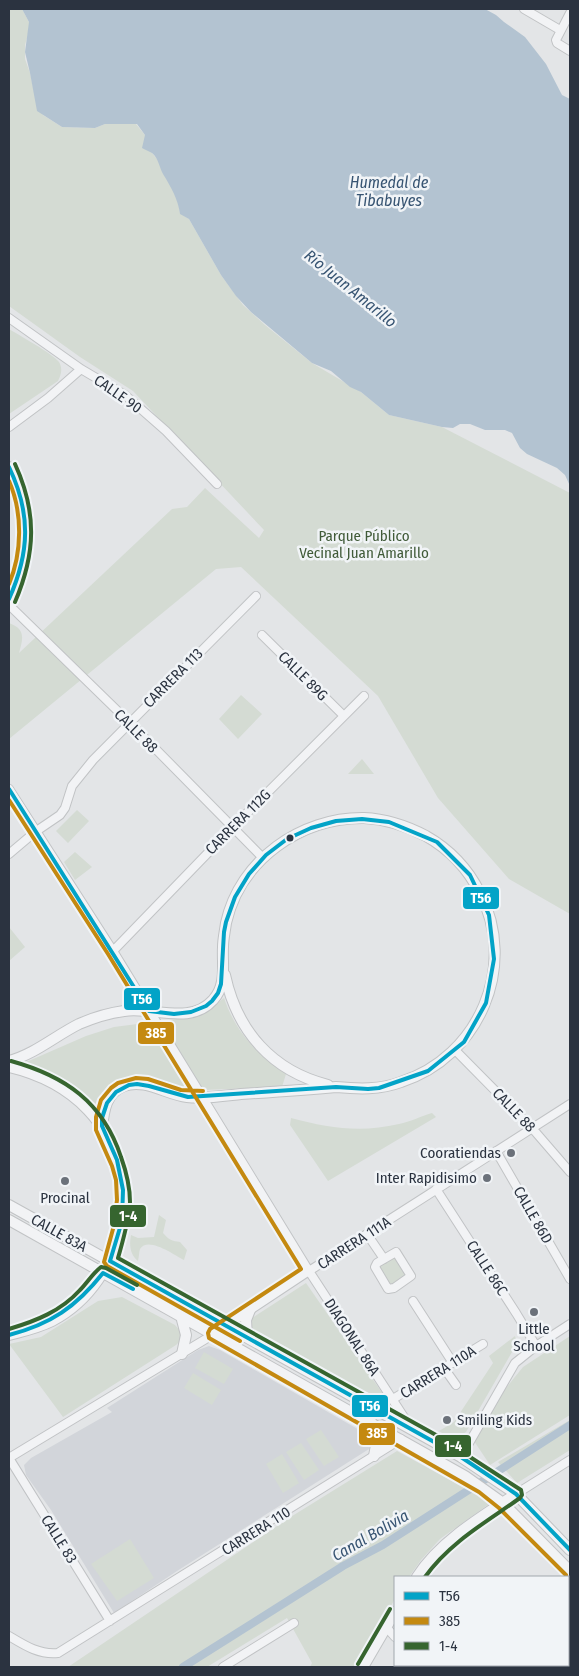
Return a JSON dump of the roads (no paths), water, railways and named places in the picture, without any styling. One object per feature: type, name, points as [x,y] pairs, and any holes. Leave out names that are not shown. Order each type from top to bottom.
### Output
[{"type":"street","points":[[529,10],[560,30]]},
{"type":"street","points":[[570,13],[556,40],[570,51]]},
{"type":"street","name":"CALLE 90","points":[[9,318],[81,369],[125,395],[166,431],[217,484]]},
{"type":"street","points":[[9,427],[48,398],[81,369]]},
{"type":"street","points":[[9,468],[22,502],[26,537],[21,571],[9,599]]},
{"type":"street","name":"CARRERA 113","points":[[9,854],[35,832],[60,815],[72,786],[80,774],[129,722],[256,596]]},
{"type":"street","name":"CALLE 88","points":[[9,605],[129,722],[263,858]]},
{"type":"street","name":"CALLE 89G","points":[[262,635],[344,716]]},
{"type":"street","name":"CARRERA 112G","points":[[113,951],[364,696]]},
{"type":"street","name":"DIAGONAL 86A","points":[[9,789],[113,951],[309,1271],[411,1428]]},
{"type":"street","points":[[365,818],[388,821],[410,828],[436,842],[458,860],[474,881],[486,904],[493,929],[495,956],[492,982],[485,1006],[472,1030],[455,1050],[439,1064],[420,1075],[400,1083],[379,1088],[357,1089],[336,1087],[296,1074],[278,1063],[263,1049],[248,1033],[237,1014],[224,972],[223,947],[226,922],[234,898],[247,877],[263,858],[290,837],[313,826],[339,820],[365,818]]},
{"type":"street","points":[[9,1062],[32,1052],[80,1024],[122,1011],[136,1009],[174,1014],[202,1010],[213,1001],[220,990],[224,972]]},
{"type":"street","name":"CALLE 88","points":[[455,1050],[532,1128],[570,1172]]},
{"type":"street","points":[[9,1067],[40,1076],[55,1084],[83,1106],[102,1127],[114,1152],[122,1179],[123,1207],[119,1234],[110,1261],[89,1292],[52,1320],[30,1330],[9,1335]]},
{"type":"street","points":[[102,1127],[104,1110],[108,1099],[115,1091],[125,1086],[138,1084],[176,1096],[203,1097],[336,1087]]},
{"type":"street","name":"CARRERA 111A","points":[[9,1458],[214,1334],[570,1104]]},
{"type":"street","name":"CALLE 86D","points":[[496,1152],[570,1279]]},
{"type":"street","name":"CALLE 86C","points":[[436,1189],[536,1346]]},
{"type":"street","name":"CALLE 83A","points":[[9,1204],[110,1261]]},
{"type":"street","name":"CALLE 83A","points":[[9,1220],[103,1273]]},
{"type":"street","points":[[367,1234],[384,1259]]},
{"type":"street","points":[[67,1253],[75,1242]]},
{"type":"street","points":[[395,1252],[397,1253],[411,1276],[392,1289],[386,1288],[375,1269],[375,1264],[384,1259],[395,1252]]},
{"type":"street","name":"DIAGONAL 86A","points":[[110,1261],[461,1457],[516,1494],[570,1550]]},
{"type":"street","points":[[103,1273],[401,1439],[483,1487],[503,1502],[570,1571]]},
{"type":"street","points":[[413,1301],[453,1363]]},
{"type":"street","points":[[247,1338],[246,1320],[250,1310]]},
{"type":"street","points":[[181,1316],[186,1335],[182,1354]]},
{"type":"street","points":[[461,1457],[515,1363],[536,1346],[570,1324]]},
{"type":"street","name":"CARRERA 110A","points":[[393,1399],[483,1344]]},
{"type":"street","points":[[444,1368],[456,1385]]},
{"type":"street","points":[[372,1423],[377,1440],[374,1456]]},
{"type":"street","name":"CARRERA 110","points":[[9,1636],[31,1648],[48,1654],[58,1653],[401,1439]]},
{"type":"street","name":"CALLE 83","points":[[9,1458],[110,1621]]},
{"type":"street","points":[[418,1576],[432,1557],[448,1542],[503,1502],[570,1460]]},
{"type":"street","points":[[363,1667],[394,1614]]},
{"type":"street","points":[[223,1667],[294,1623]]},
{"type":"street","points":[[386,1628],[394,1636]]},
{"type":"water","name":"Humedal de Tibabuyes","points":[[22,9],[485,9],[525,37],[546,64],[562,95],[570,99],[570,486],[565,475],[557,468],[527,454],[520,448],[512,433],[505,430],[485,430],[470,424],[460,424],[453,428],[442,427],[389,415],[331,371],[312,363],[251,312],[236,296],[221,275],[189,219],[180,214],[176,198],[156,158],[152,153],[142,148],[145,135],[137,124],[105,124],[95,128],[62,127],[37,111],[25,52],[29,22]]},
{"type":"waterway","name":"Canal Bolivia","points":[[183,1667],[343,1566],[383,1545],[570,1425]]},
{"type":"place","name":"Cooratiendas","points":[[511,1153]]},
{"type":"place","name":"Inter Rapidisimo","points":[[487,1178]]},
{"type":"place","name":"Procinal","points":[[65,1181]]},
{"type":"place","name":"Little School","points":[[534,1312]]},
{"type":"place","name":"Smiling Kids","points":[[447,1420]]},
{"type":"water label","name":"Río Juan Amarillo","points":[[351,288]]},
{"type":"park label","name":"Parque Público Vecinal Juan Amarillo","points":[[364,544]]}]
